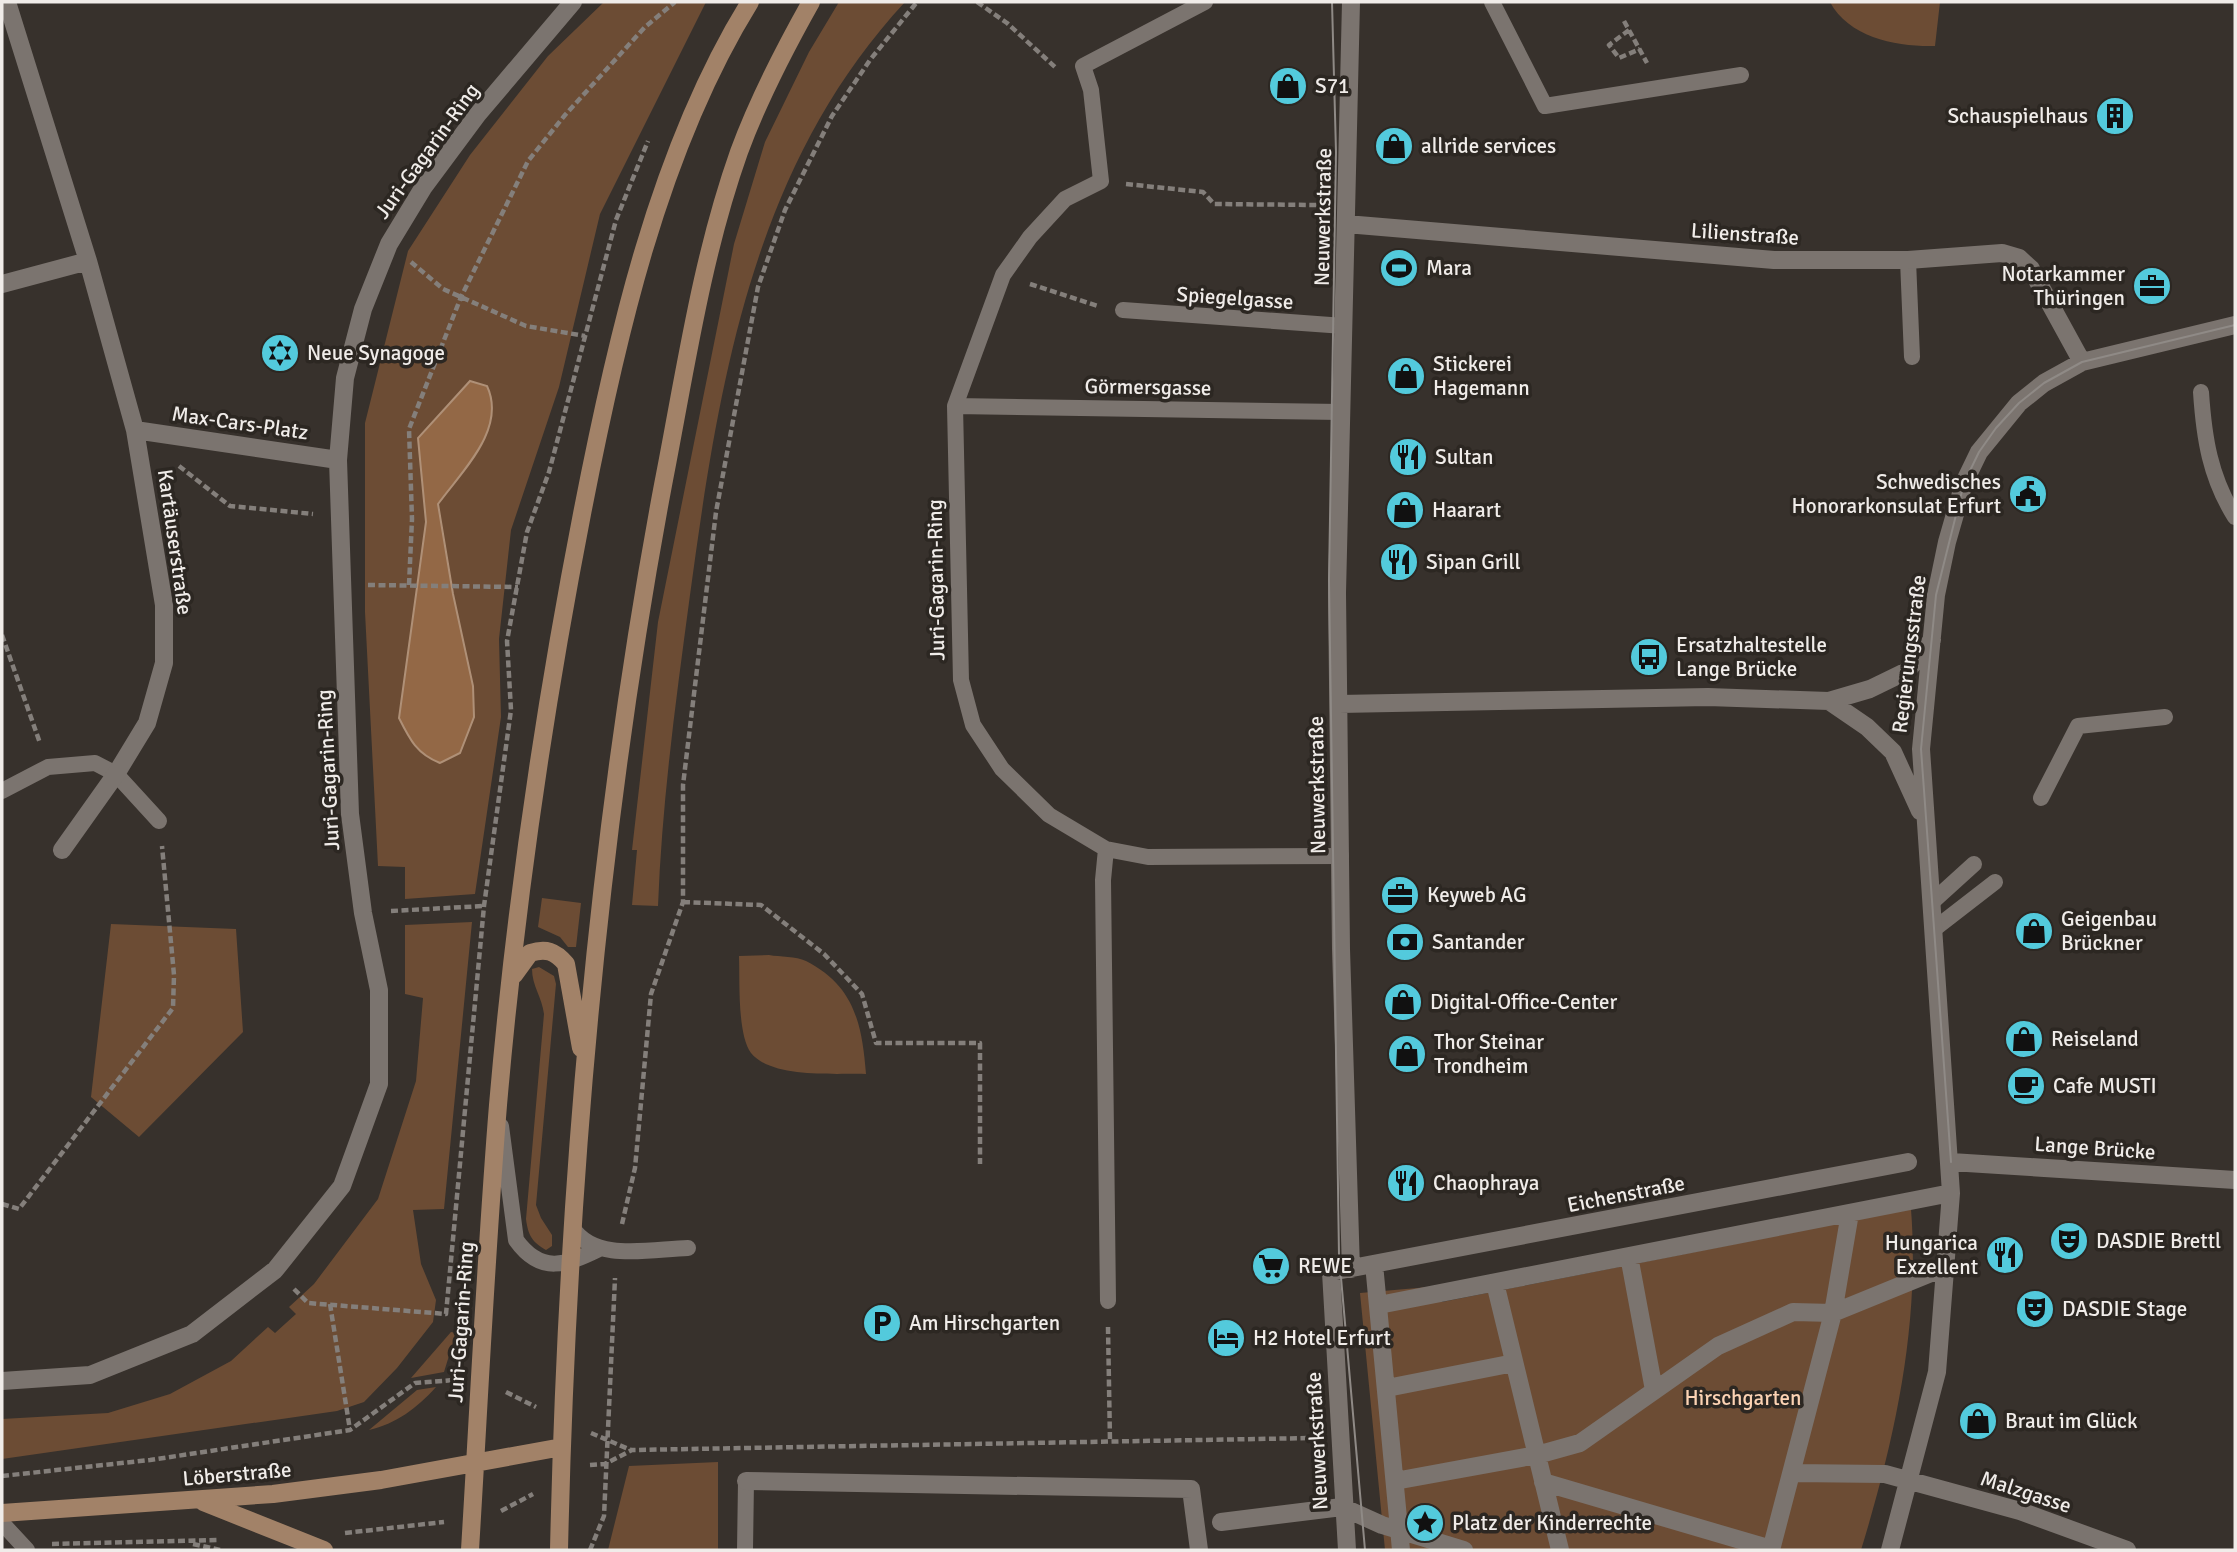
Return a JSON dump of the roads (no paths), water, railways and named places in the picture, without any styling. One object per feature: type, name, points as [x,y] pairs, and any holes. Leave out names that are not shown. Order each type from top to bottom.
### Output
[{"type":"street","name":"Kartäuserstraße","points":[[7,2],[88,261],[135,430],[164,605],[164,663],[147,723],[116,774],[62,850]]},
{"type":"street","name":"Juri-Gagarin-Ring","points":[[2,1381],[90,1376],[192,1334],[275,1270],[342,1186],[379,1084],[379,990],[363,913],[350,814],[338,460],[345,378],[363,309],[389,244],[423,188],[478,114],[573,2]]},
{"type":"street","name":"Juri-Gagarin-Ring","points":[[470,1550],[498,1105],[528,830],[567,593],[619,344],[639,266],[674,160],[710,79],[750,2]]},
{"type":"street","points":[[559,1550],[572,1227],[585,1069],[602,886],[640,607],[702,280],[740,150],[766,89],[811,2]]},
{"type":"street","name":"Neuwerkstraße","points":[[1347,1550],[1342,1507],[1331,1272],[1351,1269],[1337,593],[1351,2]]},
{"type":"street","name":"Lilienstraße","points":[[1346,224],[1774,260],[1908,260],[2002,253],[2019,258],[2031,269],[2082,362]]},
{"type":"street","points":[[2,284],[88,261]]},
{"type":"street","name":"Regierungsstraße","points":[[1890,1550],[1911,1480],[1937,1372],[1951,1193],[1921,749],[1936,595],[1947,542],[1964,483],[1979,453],[2019,403],[2044,383],[2082,362],[2235,325]]},
{"type":"street","name":"Max-Cars-Platz","points":[[135,430],[338,460]]},
{"type":"street","points":[[1339,704],[1695,697],[1829,701],[1870,689],[1907,671],[1932,640]]},
{"type":"street","points":[[1829,701],[1867,727],[1893,752],[1924,819]]},
{"type":"street","points":[[511,984],[522,960],[530,953],[546,950],[558,955],[566,964],[585,1069]]},
{"type":"street","name":"Eichenstraße","points":[[1351,1269],[1908,1162]]},
{"type":"street","name":"Lange Brücke","points":[[1951,1162],[2235,1180]]},
{"type":"street","points":[[1379,1305],[1951,1193]]},
{"type":"street","points":[[1543,1482],[1771,1550],[1833,1313],[1850,1213]]},
{"type":"street","points":[[1629,1256],[1654,1390]]},
{"type":"street","points":[[1374,1264],[1401,1550]]},
{"type":"street","points":[[1395,1481],[1537,1455],[1580,1443],[1718,1346],[1793,1312],[1833,1313],[1946,1268]]},
{"type":"street","points":[[1495,1283],[1560,1550]]},
{"type":"street","points":[[1387,1388],[1514,1363]]},
{"type":"street","points":[[475,1463],[562,1447]]},
{"type":"street","name":"Löberstraße","points":[[2,1513],[200,1501],[370,1482],[475,1463]]},
{"type":"street","name":"Malzgasse","points":[[1792,1473],[1885,1474],[2020,1511],[2127,1550]]},
{"type":"street","points":[[747,1482],[1191,1489],[1209,1523],[1199,1550]]},
{"type":"street","points":[[200,1501],[324,1550]]},
{"type":"street","points":[[1209,1523],[1342,1507],[1399,1530],[1464,1550]]},
{"type":"lane","name":"Juri-Gagarin-Ring","points":[[1205,2],[1083,66],[1091,90],[1101,181],[1065,199],[1030,237],[1003,275],[955,406],[961,680],[973,725],[1002,769],[1049,815],[1107,849],[1148,857],[1341,856]]},
{"type":"lane","points":[[1492,2],[1545,106],[1741,75]]},
{"type":"lane","points":[[1908,260],[1912,357]]},
{"type":"lane","name":"Spiegelgasse","points":[[1123,310],[1344,326]]},
{"type":"lane","points":[[2202,392],[2206,452],[2220,489],[2235,517]]},
{"type":"lane","name":"Görmersgasse","points":[[955,406],[1341,412]]},
{"type":"lane","points":[[2041,798],[2078,726],[2165,717]]},
{"type":"lane","points":[[2,791],[48,767],[95,763],[116,774],[159,821]]},
{"type":"lane","points":[[1107,849],[1103,880],[1108,1301]]},
{"type":"lane","points":[[1931,903],[1974,864]]},
{"type":"lane","points":[[1933,930],[1995,883]]},
{"type":"lane","points":[[498,1105],[516,1240],[527,1255],[543,1263],[570,1264],[600,1249]]},
{"type":"lane","points":[[572,1227],[579,1238],[600,1249],[688,1248]]},
{"type":"lane","points":[[745,1550],[747,1482]]},
{"type":"lane","points":[[2,1523],[27,1550]]},
{"type":"tram line","points":[[1332,2],[1336,152],[1329,580],[1339,1255],[1365,1550]]},
{"type":"tram line","points":[[1951,1162],[1921,749],[1936,595],[1964,483],[1979,452],[1996,428],[2019,403],[2044,383],[2082,362],[2235,325]]},
{"type":"place","name":"S71","points":[[1288,86]]},
{"type":"place","name":"Schauspielhaus","points":[[2115,116]]},
{"type":"place","name":"allride services","points":[[1394,146]]},
{"type":"place","name":"Mara","points":[[1399,268]]},
{"type":"place","name":"Notarkammer Thüringen","points":[[2152,286]]},
{"type":"place","name":"Neue Synagoge","points":[[280,353]]},
{"type":"place","name":"Stickerei Hagemann","points":[[1406,376]]},
{"type":"place","name":"Sultan","points":[[1408,457]]},
{"type":"place","name":"Schwedisches Honorarkonsulat Erfurt","points":[[2028,494]]},
{"type":"place","name":"Haarart","points":[[1405,510]]},
{"type":"place","name":"Sipan Grill","points":[[1399,562]]},
{"type":"place","name":"Ersatzhaltestelle Lange Brücke","points":[[1649,657]]},
{"type":"place","name":"Keyweb AG","points":[[1400,895]]},
{"type":"place","name":"Geigenbau Brückner","points":[[2034,931]]},
{"type":"place","name":"Santander","points":[[1405,942]]},
{"type":"place","name":"Digital-Office-Center","points":[[1403,1002]]},
{"type":"place","name":"Reiseland","points":[[2024,1039]]},
{"type":"place","name":"Thor Steinar Trondheim","points":[[1407,1054]]},
{"type":"place","name":"Cafe MUSTI","points":[[2026,1086]]},
{"type":"place","name":"Chaophraya","points":[[1406,1183]]},
{"type":"place","name":"DASDIE Brettl","points":[[2069,1241]]},
{"type":"place","name":"Hungarica Exzellent","points":[[2005,1255]]},
{"type":"place","name":"REWE","points":[[1271,1266]]},
{"type":"place","name":"DASDIE Stage","points":[[2035,1309]]},
{"type":"place","name":"Am Hirschgarten","points":[[882,1323]]},
{"type":"place","name":"H2 Hotel Erfurt","points":[[1226,1338]]},
{"type":"place","name":"Braut im Glück","points":[[1978,1421]]},
{"type":"place","name":"Platz der Kinderrechte","points":[[1425,1523]]},
{"type":"park label","name":"Hirschgarten","points":[[1743,1398]]}]
